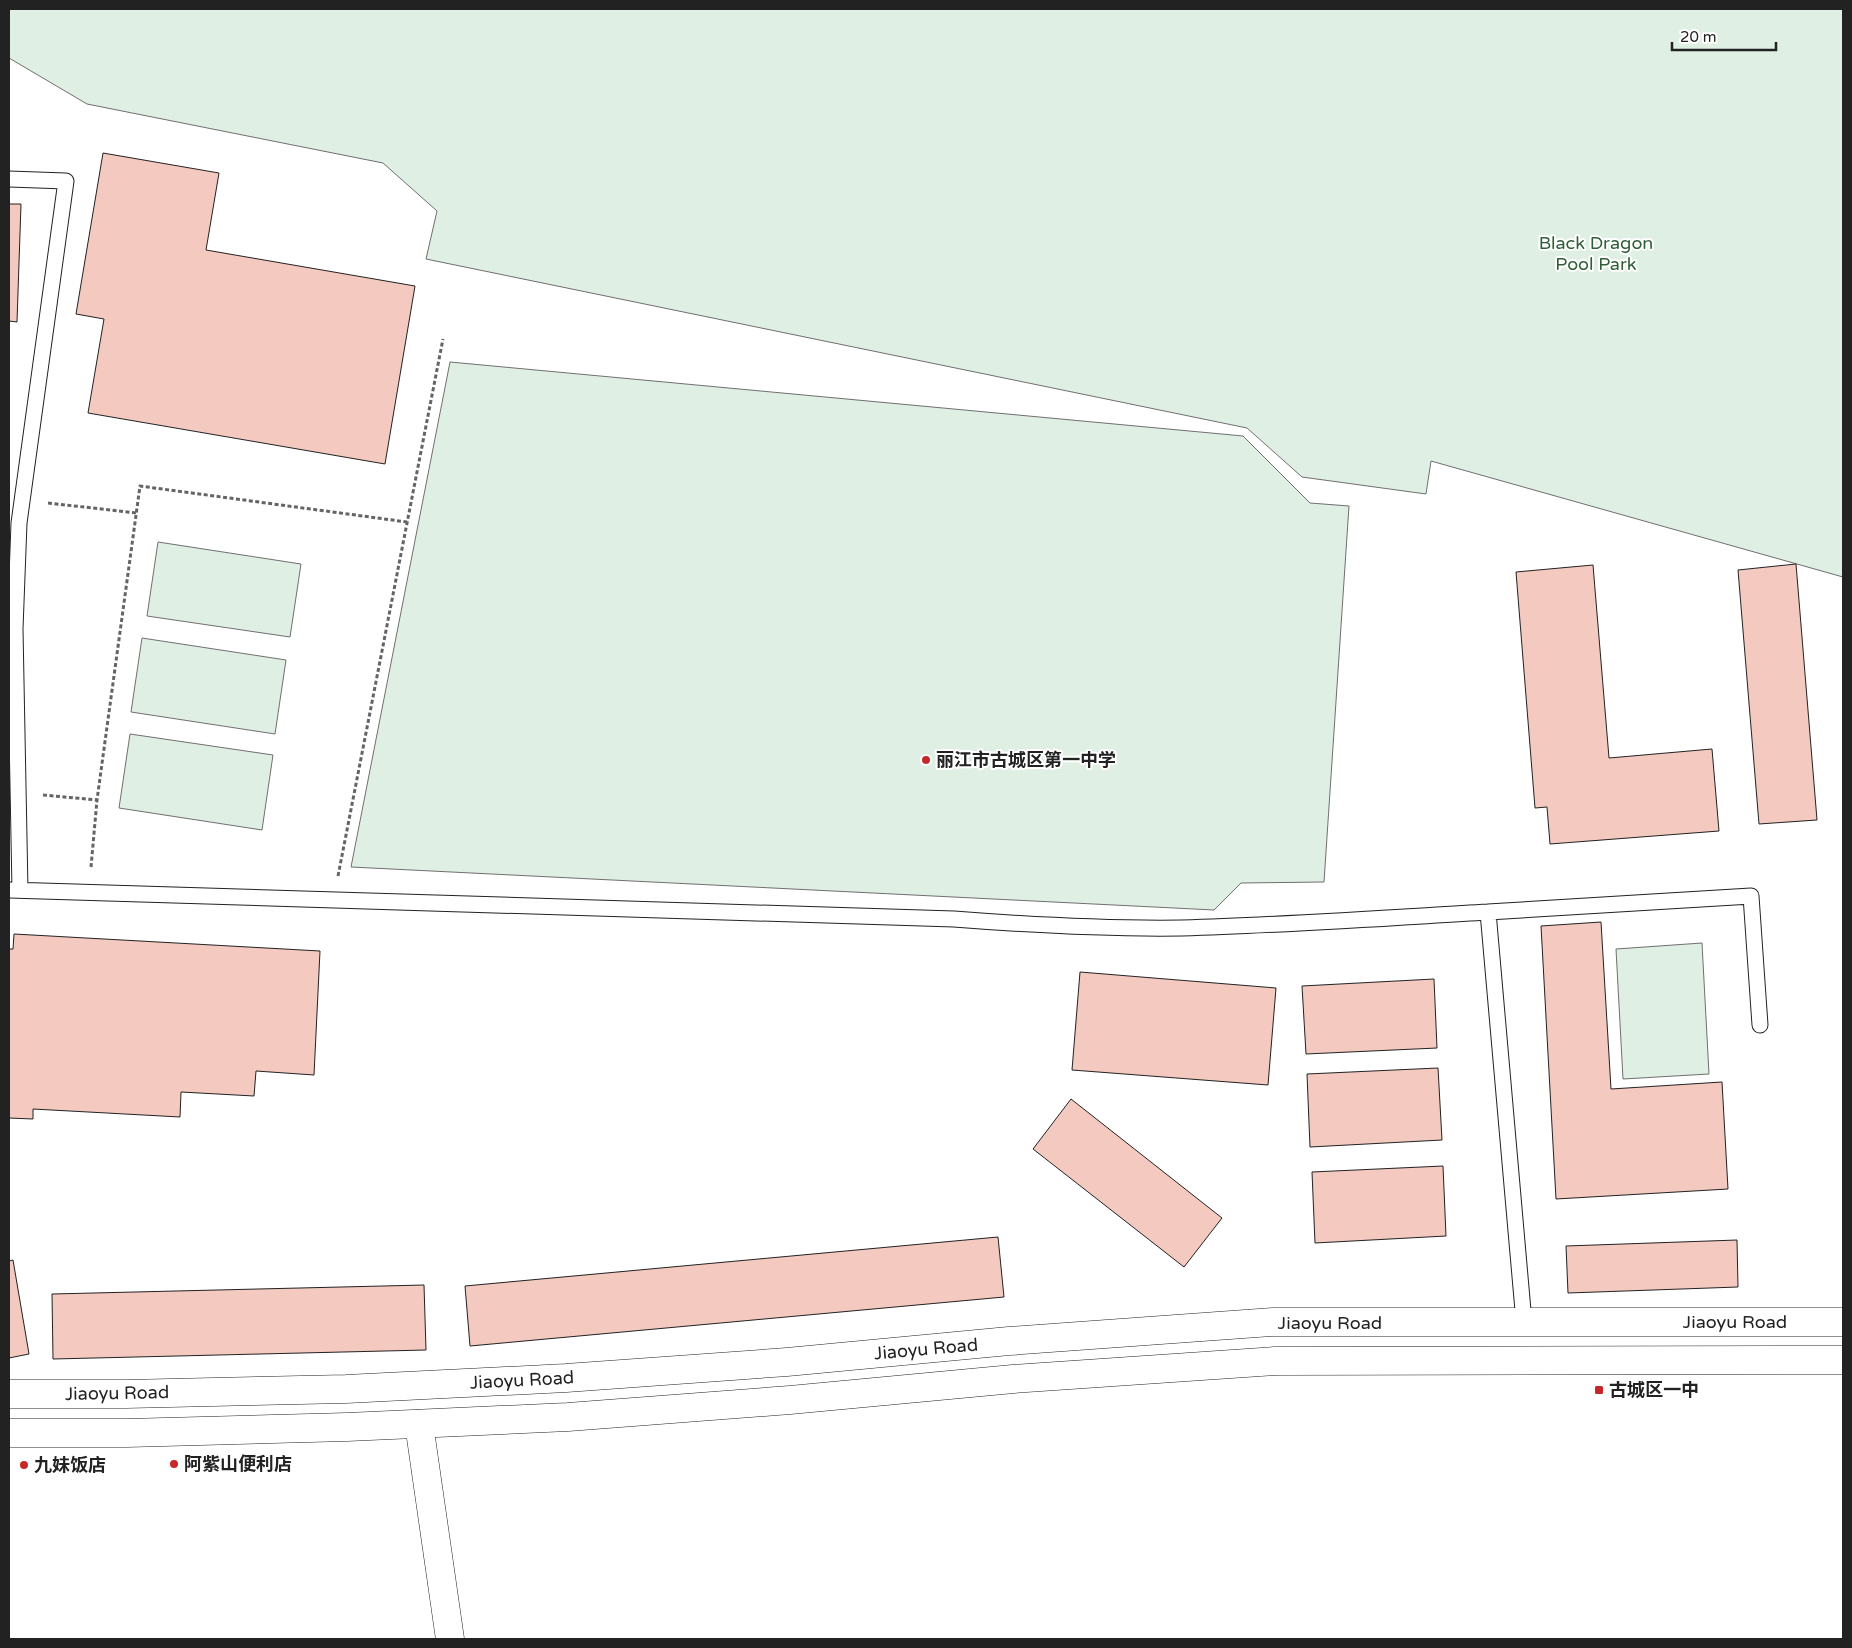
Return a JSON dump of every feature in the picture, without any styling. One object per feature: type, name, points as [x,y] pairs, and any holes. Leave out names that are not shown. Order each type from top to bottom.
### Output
[{"type":"street","name":"Jiaoyu Road","points":[[9,1394],[126,1394],[346,1389],[566,1378],[787,1362],[1019,1340],[1273,1322],[1843,1322]]},
{"type":"street","points":[[9,1433],[127,1433],[419,1424],[568,1416],[790,1400],[1013,1379],[1275,1362],[1843,1360]]},
{"type":"street","points":[[419,1424],[450,1639]]},
{"type":"lane","points":[[9,179],[66,181],[19,522],[15,629],[18,792],[14,890],[954,919],[1112,928],[1181,928],[1249,925],[1751,896],[1760,1025]]},
{"type":"lane","points":[[1488,912],[1524,1322]]},
{"type":"path","points":[[334,899],[443,339]]},
{"type":"path","points":[[89,892],[97,800],[140,486],[407,522]]},
{"type":"path","points":[[22,500],[137,513]]},
{"type":"path","points":[[18,792],[97,800]]},
{"type":"green space","name":"Black Dragon Pool Park","points":[[9,9],[1843,9],[1843,577],[1431,461],[1426,494],[1302,477],[1247,428],[426,259],[437,211],[383,163],[87,104],[9,58]]},
{"type":"green space","points":[[450,362],[1243,436],[1310,503],[1349,506],[1324,882],[1241,883],[1214,910],[351,867]]},
{"type":"green space","points":[[158,542],[301,564],[290,637],[147,616]]},
{"type":"green space","points":[[142,638],[286,660],[275,734],[131,712]]},
{"type":"green space","points":[[130,734],[273,755],[262,830],[119,808]]},
{"type":"green space","points":[[1702,943],[1709,1074],[1623,1079],[1616,949]]},
{"type":"building","points":[[103,153],[219,173],[206,250],[415,286],[385,464],[88,413],[104,319],[76,314]]},
{"type":"building","points":[[9,204],[21,204],[17,322],[9,321]]},
{"type":"building","points":[[1796,564],[1817,820],[1759,824],[1738,570]]},
{"type":"building","points":[[1593,565],[1609,758],[1712,749],[1719,831],[1550,844],[1547,807],[1535,808],[1516,572]]},
{"type":"building","points":[[1601,922],[1611,1089],[1722,1082],[1728,1189],[1556,1199],[1541,926]]},
{"type":"building","points":[[14,934],[320,951],[314,1075],[256,1071],[254,1096],[181,1092],[180,1117],[33,1109],[33,1119],[9,1118],[9,949],[13,949]]},
{"type":"building","points":[[1080,972],[1276,988],[1268,1085],[1072,1070]]},
{"type":"building","points":[[1434,979],[1437,1048],[1306,1054],[1302,986]]},
{"type":"building","points":[[1438,1068],[1442,1140],[1310,1147],[1307,1074]]},
{"type":"building","points":[[1071,1099],[1222,1218],[1184,1267],[1033,1149]]},
{"type":"building","points":[[1443,1166],[1446,1236],[1315,1243],[1312,1172]]},
{"type":"building","points":[[998,1237],[1004,1297],[470,1346],[465,1286]]},
{"type":"building","points":[[1737,1240],[1738,1287],[1568,1293],[1566,1246]]},
{"type":"building","points":[[13,1260],[29,1354],[9,1358],[9,1261]]},
{"type":"building","points":[[424,1285],[426,1350],[53,1359],[52,1294]]},
{"type":"place","name":"丽江市古城区第一中学","points":[[926,760]]},
{"type":"place","name":"古城区一中","points":[[1599,1390]]},
{"type":"place","name":"阿紫山便利店","points":[[174,1464]]},
{"type":"place","name":"九妹饭店","points":[[24,1465]]}]
